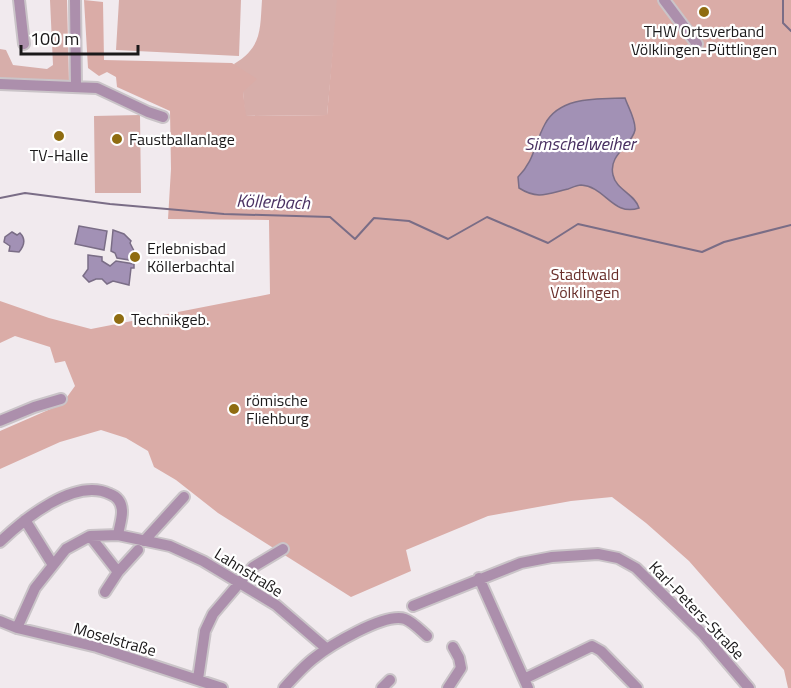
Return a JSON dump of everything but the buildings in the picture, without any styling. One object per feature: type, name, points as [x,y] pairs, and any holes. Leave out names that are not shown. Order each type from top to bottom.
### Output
[{"type":"street","points":[[19,0],[24,44]]},
{"type":"street","points":[[75,0],[76,87]]},
{"type":"street","points":[[664,0],[680,15],[697,44]]},
{"type":"street","points":[[0,84],[96,88],[163,117]]},
{"type":"street","points":[[0,421],[61,399]]},
{"type":"street","points":[[0,542],[25,520],[49,504],[78,492],[95,490],[116,496],[121,503],[118,535]]},
{"type":"street","points":[[105,592],[118,572],[184,497]]},
{"type":"street","points":[[25,520],[53,565]]},
{"type":"street","name":"Lahnstraße","points":[[17,628],[36,588],[66,549],[90,536],[118,535],[141,546],[170,546],[203,561],[276,605],[327,649]]},
{"type":"street","points":[[90,536],[118,572]]},
{"type":"street","points":[[198,679],[205,631],[213,614],[253,567],[283,549]]},
{"type":"street","name":"Karl-Peters-Straße","points":[[413,606],[521,563],[552,557],[598,554],[618,558],[636,568],[703,634],[749,688]]},
{"type":"street","points":[[479,579],[526,683],[592,646],[601,651],[637,688]]},
{"type":"street","points":[[284,688],[306,665],[327,649],[365,628],[396,618],[404,619],[427,636]]},
{"type":"street","name":"Moselstraße","points":[[1,623],[97,647],[222,688]]},
{"type":"street","points":[[448,688],[461,668],[453,647]]},
{"type":"shaded area","points":[[50,0],[67,0],[69,82],[0,79],[0,49],[6,50],[13,65],[47,69],[53,65]]},
{"type":"shaded area","points":[[119,0],[241,0],[239,56],[116,50]]},
{"type":"shaded area","points":[[262,0],[338,0],[327,115],[245,116],[243,92],[234,64],[243,58],[255,44],[260,29]]},
{"type":"shaded area","name":"Faustballanlage","points":[[140,115],[141,193],[95,193],[94,116]]},
{"type":"green space","name":"Stadtwald Völklingen","points":[[84,0],[103,2],[104,60],[232,63],[257,79],[243,92],[246,116],[327,115],[337,0],[791,0],[791,688],[788,688],[784,670],[689,561],[612,497],[571,501],[488,516],[406,550],[411,571],[351,597],[218,513],[176,480],[154,467],[148,451],[126,438],[101,430],[60,442],[0,469],[0,431],[62,404],[75,386],[65,361],[55,363],[50,347],[15,336],[0,343],[0,301],[49,318],[91,329],[270,294],[269,220],[168,219],[171,169],[170,111],[117,87],[116,77],[107,72],[99,76],[88,68]]},
{"type":"water","name":"Simschelweiher","points":[[625,98],[635,130],[630,141],[617,156],[612,168],[618,185],[634,199],[639,208],[630,210],[622,208],[597,190],[581,185],[543,195],[532,194],[519,188],[518,177],[524,171],[534,152],[541,131],[560,108],[592,99]]},
{"type":"water","points":[[79,226],[107,231],[104,250],[75,244]]},
{"type":"water","points":[[113,230],[124,234],[131,241],[136,261],[117,258],[111,251]]},
{"type":"water","points":[[12,232],[17,235],[20,233],[24,240],[19,252],[9,251],[10,246],[4,242],[5,237]]},
{"type":"water","points":[[88,255],[102,257],[102,261],[110,266],[116,261],[134,264],[134,268],[131,268],[129,285],[113,281],[107,284],[102,279],[89,282],[83,276],[88,269]]},
{"type":"waterway","name":"Köllerbach","points":[[783,0],[783,23],[791,31]]},
{"type":"waterway","name":"Köllerbach","points":[[0,198],[25,193],[110,204],[224,214],[330,217],[355,239],[374,218],[409,221],[448,239],[487,217],[548,243],[578,224],[702,252],[724,242],[791,225]]},
{"type":"place","name":"THW Ortsverband Völklingen-Püttlingen","points":[[704,12]]},
{"type":"place","name":"TV-Halle","points":[[59,136]]},
{"type":"place","name":"Faustballanlage","points":[[117,139]]},
{"type":"place","name":"Erlebnisbad Köllerbachtal","points":[[135,257]]},
{"type":"place","name":"Technikgeb.","points":[[119,319]]},
{"type":"place","name":"römische Fliehburg","points":[[234,409]]}]
